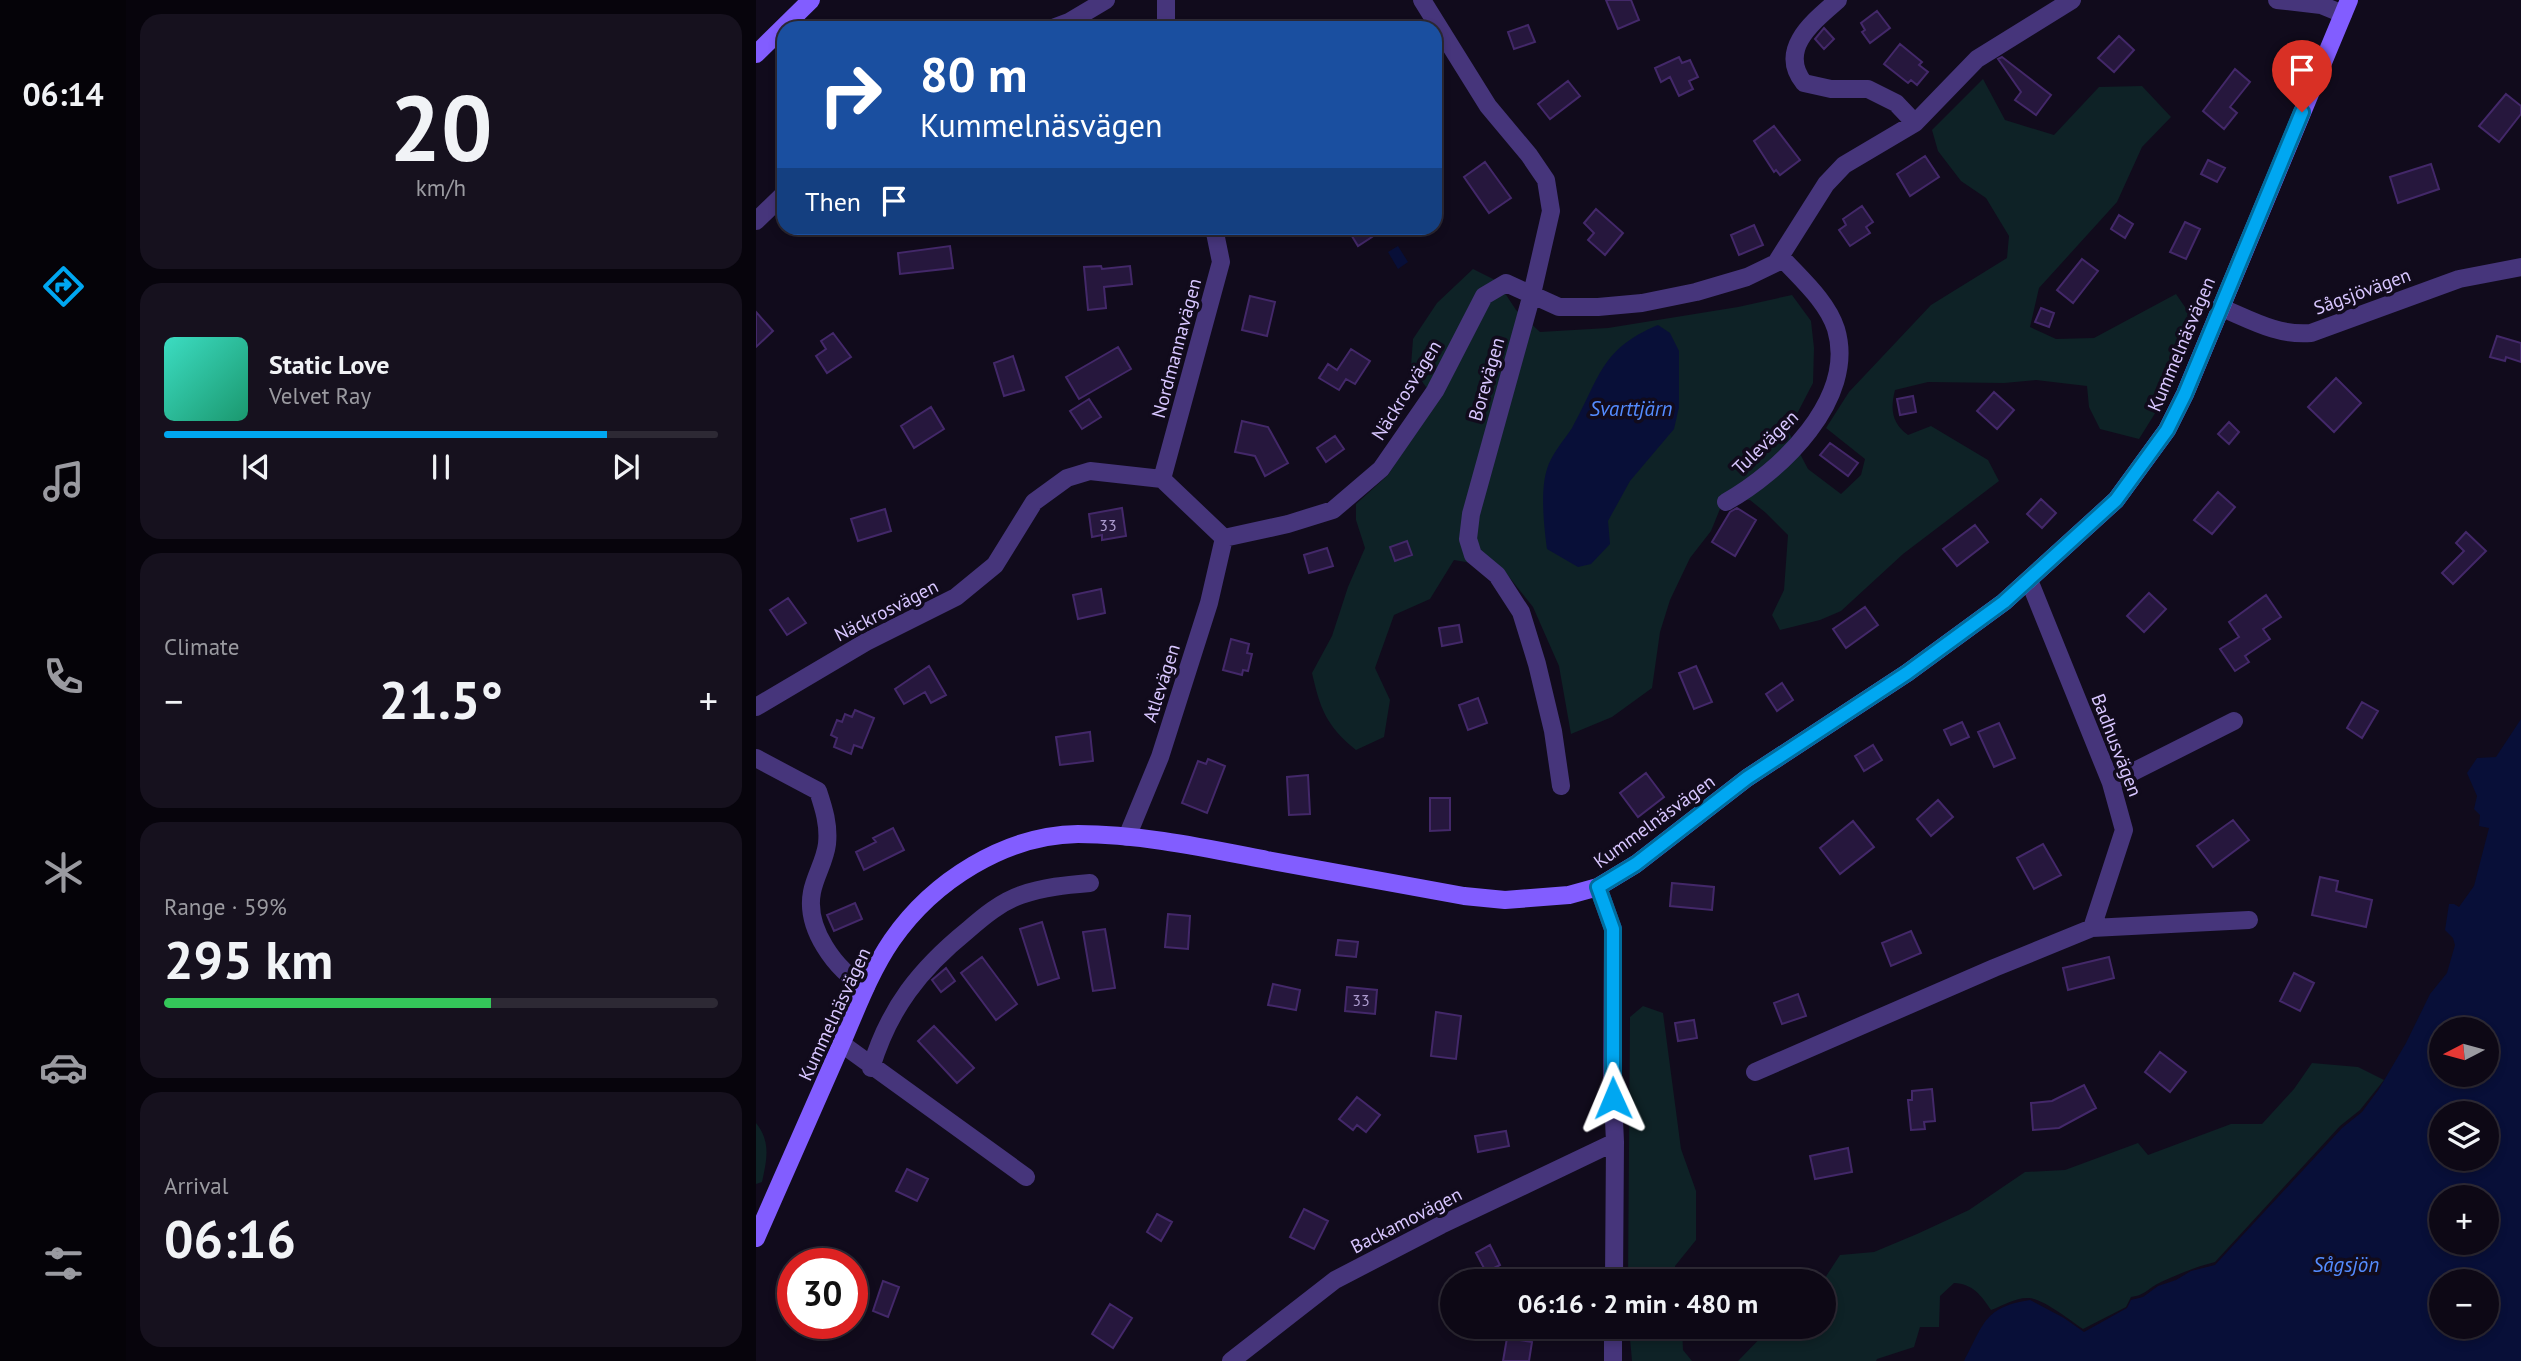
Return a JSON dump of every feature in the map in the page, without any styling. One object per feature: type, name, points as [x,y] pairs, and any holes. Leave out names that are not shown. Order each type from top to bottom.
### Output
[{"type":"street","points":[[790,21],[811,0]]},
{"type":"street","points":[[1071,21],[1106,0]]},
{"type":"street","points":[[1166,0],[1166,21]]},
{"type":"street","name":"Borevägen","points":[[1422,0],[1435,21]]},
{"type":"street","points":[[1838,0],[1805,30],[1795,53],[1795,72],[1804,83],[1831,89],[1868,89],[1896,103],[1915,123]]},
{"type":"street","name":"Näckrosvägen","points":[[1224,538],[1287,524],[1333,510],[1381,469],[1435,391],[1485,296],[1507,284],[1559,307],[1642,303],[1747,278],[1776,264],[1826,184],[1844,165],[1915,123],[1977,59],[2072,0]]},
{"type":"street","points":[[2277,0],[2346,7]]},
{"type":"street","name":"Kummelnäsvägen","points":[[756,1238],[866,987],[892,941],[929,896],[979,862],[1007,850],[1055,836],[1077,834],[1127,837],[1217,850],[1464,896],[1505,900],[1569,895],[1598,887],[1636,864],[1747,778],[1907,673],[2004,602],[2116,500],[2167,430],[2185,394],[2346,7]]},
{"type":"street","name":"Borevägen","points":[[1442,32],[1482,97],[1546,180],[1551,211],[1532,294],[1471,514],[1468,539],[1473,555],[1497,575],[1521,612],[1538,664],[1553,731],[1561,786]]},
{"type":"street","points":[[756,54],[777,33]]},
{"type":"street","points":[[756,221],[777,201]]},
{"type":"street","name":"Nordmannavägen","points":[[1162,480],[1221,262],[1215,235]]},
{"type":"street","name":"Tulevägen","points":[[1726,502],[1752,487],[1802,439],[1833,391],[1839,365],[1836,328],[1821,301],[1782,257]]},
{"type":"street","name":"Sågsjövägen","points":[[2220,307],[2276,331],[2292,334],[2311,332],[2459,279],[2521,267]]},
{"type":"street","name":"Näckrosvägen","points":[[756,707],[866,642],[956,597],[995,565],[1034,502],[1067,478],[1090,471],[1162,480]]},
{"type":"street","points":[[1162,480],[1224,538]]},
{"type":"street","name":"Atlevägen","points":[[1127,837],[1164,744],[1209,603],[1224,538]]},
{"type":"street","name":"Badhusvägen","points":[[2029,580],[2111,783],[2124,830],[2092,928]]},
{"type":"street","points":[[2111,783],[2234,721]]},
{"type":"street","points":[[756,758],[818,791],[827,819],[827,847],[812,893],[812,918],[827,950],[855,981],[866,987]]},
{"type":"street","points":[[871,1068],[891,1016],[909,987],[932,961],[965,931],[1000,905],[1021,895],[1051,887],[1090,883]]},
{"type":"street","points":[[1598,887],[1613,929],[1614,1269]]},
{"type":"street","points":[[1755,1072],[2092,928],[2249,920]]},
{"type":"street","points":[[842,1044],[871,1068],[1027,1177]]},
{"type":"street","name":"Backamovägen","points":[[1231,1361],[1335,1280],[1441,1225],[1615,1142]]},
{"type":"street","points":[[1613,1339],[1613,1361]]},
{"type":"green space","points":[[1983,79],[2005,120],[2054,135],[2099,87],[2142,86],[2171,117],[2142,147],[2117,202],[2039,288],[2030,327],[2056,339],[2094,338],[2176,294],[2196,323],[2172,386],[2139,439],[2100,429],[2089,407],[2087,386],[2036,380],[2004,383],[1928,382],[1895,390],[1894,416],[1908,435],[1931,426],[1988,460],[1999,481],[1903,554],[1841,611],[1820,620],[1780,630],[1772,615],[1784,590],[1788,535],[1750,500],[1724,499],[1711,531],[1690,558],[1670,600],[1660,632],[1652,688],[1612,717],[1571,734],[1559,666],[1533,607],[1502,568],[1454,560],[1430,599],[1394,615],[1375,668],[1390,700],[1384,737],[1356,750],[1346,741],[1326,716],[1312,673],[1332,636],[1348,587],[1365,548],[1356,520],[1356,504],[1388,475],[1436,401],[1411,366],[1413,339],[1437,303],[1473,269],[1497,281],[1516,310],[1540,332],[1608,328],[1738,307],[1792,295],[1811,321],[1814,348],[1813,383],[1788,431],[1808,469],[1841,494],[1861,475],[1865,459],[1826,428],[1849,392],[1931,305],[2007,258],[2009,236],[1986,198],[1961,181],[1938,151],[1932,130]]},
{"type":"green space","points":[[1643,1006],[1663,1013],[1681,1149],[1696,1191],[1696,1240],[1675,1269],[1628,1269],[1630,1017]]},
{"type":"green space","points":[[2312,1063],[2358,1067],[2384,1080],[2360,1110],[2340,1126],[2215,1262],[2181,1273],[2131,1297],[2126,1307],[2083,1329],[2035,1299],[2015,1300],[1991,1310],[1976,1291],[1954,1283],[1940,1296],[1939,1327],[1920,1327],[1914,1347],[1876,1361],[1738,1361],[1759,1339],[1836,1339],[1836,1269],[1831,1269],[1840,1255],[1874,1252],[1917,1234],[1969,1210],[2025,1172],[2065,1170],[2138,1143],[2148,1155],[2231,1124],[2262,1124],[2294,1089]]},
{"type":"green space","points":[[756,1123],[764,1137],[766,1151],[762,1182],[756,1184]]},
{"type":"green space","points":[[1630,1339],[1683,1339],[1683,1350],[1692,1361],[1632,1361]]},
{"type":"water","points":[[1398,246],[1408,262],[1398,269],[1388,252]]},
{"type":"water","name":"Svarttjärn","points":[[1658,325],[1670,333],[1679,351],[1679,407],[1674,429],[1630,481],[1608,521],[1610,544],[1591,564],[1578,567],[1547,549],[1543,498],[1547,469],[1572,428],[1596,380],[1613,355],[1639,334]]},
{"type":"water","name":"Sågsjön","points":[[2521,719],[2521,1361],[1964,1361],[1987,1319],[2003,1307],[2030,1300],[2084,1332],[2127,1308],[2131,1300],[2143,1297],[2158,1286],[2191,1271],[2215,1265],[2342,1128],[2362,1112],[2406,1043],[2430,994],[2447,973],[2455,945],[2453,938],[2445,930],[2449,904],[2459,907],[2474,886],[2489,828],[2479,826],[2480,815],[2474,809],[2477,796],[2467,773],[2477,758],[2496,757]]},
{"type":"building","points":[[1606,0],[1631,0],[1639,20],[1618,29]]},
{"type":"building","points":[[1877,11],[1890,28],[1870,43],[1862,32],[1865,30],[1861,23]]},
{"type":"building","points":[[1528,25],[1535,42],[1514,49],[1508,32]]},
{"type":"building","points":[[1824,28],[1834,39],[1824,49],[1815,39]]},
{"type":"building","points":[[2119,36],[2134,50],[2114,72],[2098,58]]},
{"type":"building","points":[[1900,44],[1922,62],[1919,65],[1928,72],[1917,85],[1911,80],[1908,83],[1884,64]]},
{"type":"building","points":[[1679,57],[1682,63],[1690,60],[1698,77],[1689,81],[1693,89],[1679,96],[1670,77],[1661,82],[1655,68]]},
{"type":"building","points":[[2002,57],[2051,95],[2036,115],[2015,100],[2021,92],[1998,59]]},
{"type":"building","points":[[2235,69],[2250,82],[2230,107],[2237,113],[2224,129],[2203,111]]},
{"type":"building","points":[[1568,81],[1580,96],[1550,119],[1538,104]]},
{"type":"building","points":[[2506,94],[2521,106],[2521,114],[2499,142],[2479,126]]},
{"type":"building","points":[[1774,126],[1800,160],[1780,175],[1776,170],[1774,172],[1754,141]]},
{"type":"building","points":[[1925,156],[1939,177],[1910,196],[1897,174]]},
{"type":"building","points":[[2208,160],[2225,168],[2217,182],[2201,174]]},
{"type":"building","points":[[1485,162],[1511,198],[1489,213],[1464,177]]},
{"type":"building","points":[[2431,164],[2439,189],[2398,203],[2390,177]]},
{"type":"building","points":[[1862,206],[1873,222],[1866,227],[1870,233],[1850,246],[1839,230],[1846,225],[1843,219]]},
{"type":"building","points":[[1596,209],[1623,233],[1605,255],[1588,240],[1594,233],[1584,223]]},
{"type":"building","points":[[2119,215],[2133,224],[2125,238],[2111,229]]},
{"type":"building","points":[[2185,222],[2200,229],[2186,259],[2170,252]]},
{"type":"building","points":[[1754,225],[1763,245],[1739,255],[1731,235]]},
{"type":"building","points":[[1351,235],[1371,235],[1372,237],[1358,246]]},
{"type":"building","points":[[950,246],[953,268],[900,274],[898,253]]},
{"type":"building","points":[[2082,259],[2098,271],[2073,303],[2057,290]]},
{"type":"building","points":[[1101,266],[1102,269],[1130,266],[1132,284],[1104,287],[1106,308],[1088,310],[1084,267]]},
{"type":"building","points":[[1250,296],[1275,302],[1267,336],[1242,330]]},
{"type":"building","points":[[2041,308],[2054,313],[2049,327],[2035,322]]},
{"type":"building","points":[[756,312],[773,331],[756,347]]},
{"type":"building","points":[[833,333],[851,357],[827,373],[816,356],[826,349],[821,341]]},
{"type":"building","points":[[2497,336],[2521,343],[2521,362],[2506,357],[2505,361],[2490,357]]},
{"type":"building","points":[[1118,347],[1131,369],[1079,399],[1066,377]]},
{"type":"building","points":[[1351,349],[1370,361],[1355,384],[1346,379],[1339,390],[1319,378],[1328,364],[1337,370]]},
{"type":"building","points":[[1013,356],[1024,390],[1004,396],[994,363]]},
{"type":"building","points":[[2336,378],[2361,403],[2334,432],[2308,407]]},
{"type":"building","points":[[1994,392],[2014,410],[1997,429],[1977,411]]},
{"type":"building","points":[[1913,396],[1916,412],[1900,415],[1897,399]]},
{"type":"building","points":[[1089,399],[1101,417],[1082,429],[1070,411]]},
{"type":"building","points":[[931,407],[944,429],[914,448],[901,426]]},
{"type":"building","points":[[1242,421],[1268,427],[1288,463],[1265,476],[1255,456],[1235,452]]},
{"type":"building","points":[[2229,422],[2239,432],[2229,444],[2218,434]]},
{"type":"building","points":[[1335,436],[1344,449],[1326,462],[1317,448]]},
{"type":"building","points":[[1830,443],[1858,463],[1848,476],[1820,455]]},
{"type":"building","points":[[2218,492],[2235,507],[2212,534],[2194,520]]},
{"type":"building","points":[[2041,499],[2056,513],[2042,528],[2027,514]]},
{"type":"building","points":[[1122,508],[1126,536],[1102,540],[1102,535],[1092,537],[1089,514]]},
{"type":"building","points":[[1737,508],[1756,520],[1735,556],[1712,542],[1730,512]]},
{"type":"building","points":[[885,509],[891,531],[858,541],[851,519]]},
{"type":"building","points":[[1975,525],[1988,542],[1957,566],[1943,549]]},
{"type":"building","points":[[2466,532],[2486,551],[2453,584],[2442,573],[2464,551],[2456,543]]},
{"type":"building","points":[[1407,541],[1412,555],[1395,561],[1390,547]]},
{"type":"building","points":[[1327,548],[1333,566],[1309,573],[1304,555]]},
{"type":"building","points":[[1101,589],[1105,613],[1078,619],[1073,595]]},
{"type":"building","points":[[2149,593],[2166,609],[2144,632],[2127,616]]},
{"type":"building","points":[[2266,595],[2281,617],[2263,629],[2270,639],[2245,656],[2249,662],[2235,671],[2220,649],[2239,637],[2229,622]]},
{"type":"building","points":[[788,598],[806,623],[787,635],[770,610]]},
{"type":"building","points":[[1865,607],[1878,625],[1846,648],[1833,629]]},
{"type":"building","points":[[1459,625],[1462,642],[1442,646],[1439,628]]},
{"type":"building","points":[[1231,639],[1249,644],[1247,653],[1252,654],[1248,671],[1243,670],[1242,675],[1223,670]]},
{"type":"building","points":[[929,666],[946,695],[931,703],[925,692],[904,704],[895,689]]},
{"type":"building","points":[[1696,666],[1712,702],[1694,709],[1679,673]]},
{"type":"building","points":[[1782,683],[1793,700],[1777,711],[1766,694]]},
{"type":"building","points":[[1478,698],[1487,723],[1468,730],[1459,705]]},
{"type":"building","points":[[2362,702],[2378,711],[2362,738],[2347,728]]},
{"type":"building","points":[[855,710],[874,718],[862,748],[854,745],[851,754],[834,747],[837,738],[831,735],[837,720],[842,722],[845,714],[852,717]]},
{"type":"building","points":[[1962,722],[1969,737],[1951,745],[1944,730]]},
{"type":"building","points":[[1999,723],[2015,758],[1994,767],[1978,732]]},
{"type":"building","points":[[1090,732],[1093,761],[1060,765],[1056,737]]},
{"type":"building","points":[[1873,745],[1882,760],[1864,771],[1855,756]]},
{"type":"building","points":[[1208,759],[1225,766],[1207,813],[1182,803],[1198,761],[1206,764]]},
{"type":"building","points":[[1646,773],[1664,797],[1638,817],[1620,793]]},
{"type":"building","points":[[1308,775],[1310,814],[1289,815],[1287,777]]},
{"type":"building","points":[[1430,798],[1450,798],[1450,830],[1430,831]]},
{"type":"building","points":[[1938,800],[1953,817],[1931,836],[1917,819]]},
{"type":"building","points":[[2233,820],[2249,840],[2213,867],[2197,846]]},
{"type":"building","points":[[1853,821],[1874,847],[1840,874],[1820,848]]},
{"type":"building","points":[[893,828],[904,850],[864,870],[856,852],[876,842],[873,838]]},
{"type":"building","points":[[2043,844],[2061,875],[2034,889],[2017,858]]},
{"type":"building","points":[[2320,877],[2338,881],[2336,891],[2372,900],[2366,927],[2312,915]]},
{"type":"building","points":[[1672,883],[1714,887],[1712,910],[1670,906]]},
{"type":"building","points":[[855,903],[862,919],[834,931],[827,915]]},
{"type":"building","points":[[1168,914],[1190,916],[1188,949],[1165,947]]},
{"type":"building","points":[[1042,922],[1059,978],[1038,985],[1020,929]]},
{"type":"building","points":[[1105,929],[1115,988],[1093,991],[1083,932]]},
{"type":"building","points":[[1911,931],[1921,953],[1891,966],[1882,943]]},
{"type":"building","points":[[1338,940],[1358,942],[1356,957],[1336,955]]},
{"type":"building","points":[[982,957],[1017,1004],[996,1020],[961,973]]},
{"type":"building","points":[[2109,957],[2114,978],[2068,990],[2063,968]]},
{"type":"building","points":[[946,968],[955,981],[941,992],[932,980]]},
{"type":"building","points":[[2294,973],[2314,983],[2300,1011],[2280,1001]]},
{"type":"building","points":[[1273,984],[1300,990],[1296,1010],[1268,1005]]},
{"type":"building","points":[[1347,987],[1377,990],[1375,1014],[1345,1011]]},
{"type":"building","points":[[1798,994],[1806,1016],[1782,1024],[1774,1003]]},
{"type":"building","points":[[1436,1012],[1461,1016],[1456,1059],[1431,1056]]},
{"type":"building","points":[[1694,1020],[1697,1038],[1678,1041],[1675,1023]]},
{"type":"building","points":[[934,1026],[974,1068],[957,1083],[918,1041]]},
{"type":"building","points":[[2160,1052],[2186,1072],[2170,1092],[2145,1072]]},
{"type":"building","points":[[2084,1085],[2096,1108],[2059,1128],[2033,1130],[2031,1103],[2052,1101]]},
{"type":"building","points":[[1932,1089],[1935,1121],[1924,1122],[1925,1129],[1911,1130],[1908,1100],[1912,1100],[1912,1091]]},
{"type":"building","points":[[1357,1097],[1380,1115],[1366,1132],[1357,1125],[1353,1130],[1339,1119]]},
{"type":"building","points":[[1506,1131],[1509,1146],[1478,1152],[1475,1136]]},
{"type":"building","points":[[1848,1148],[1852,1172],[1815,1179],[1810,1156]]},
{"type":"building","points":[[907,1169],[928,1179],[917,1201],[896,1191]]},
{"type":"building","points":[[1304,1209],[1328,1221],[1314,1249],[1290,1237]]},
{"type":"building","points":[[1157,1214],[1172,1222],[1161,1241],[1147,1232]]},
{"type":"building","points":[[1490,1245],[1500,1265],[1484,1269],[1476,1253]]},
{"type":"building","points":[[883,1281],[899,1287],[888,1317],[873,1311]]},
{"type":"building","points":[[1110,1304],[1132,1318],[1113,1348],[1092,1334]]},
{"type":"building","points":[[1507,1339],[1532,1342],[1529,1361],[1503,1361]]},
{"type":"route","points":[[1613,1098],[1613,929],[1598,887],[1636,864],[1747,778],[1907,673],[2004,602],[2116,500],[2167,430],[2185,394],[2302,112]]}]
